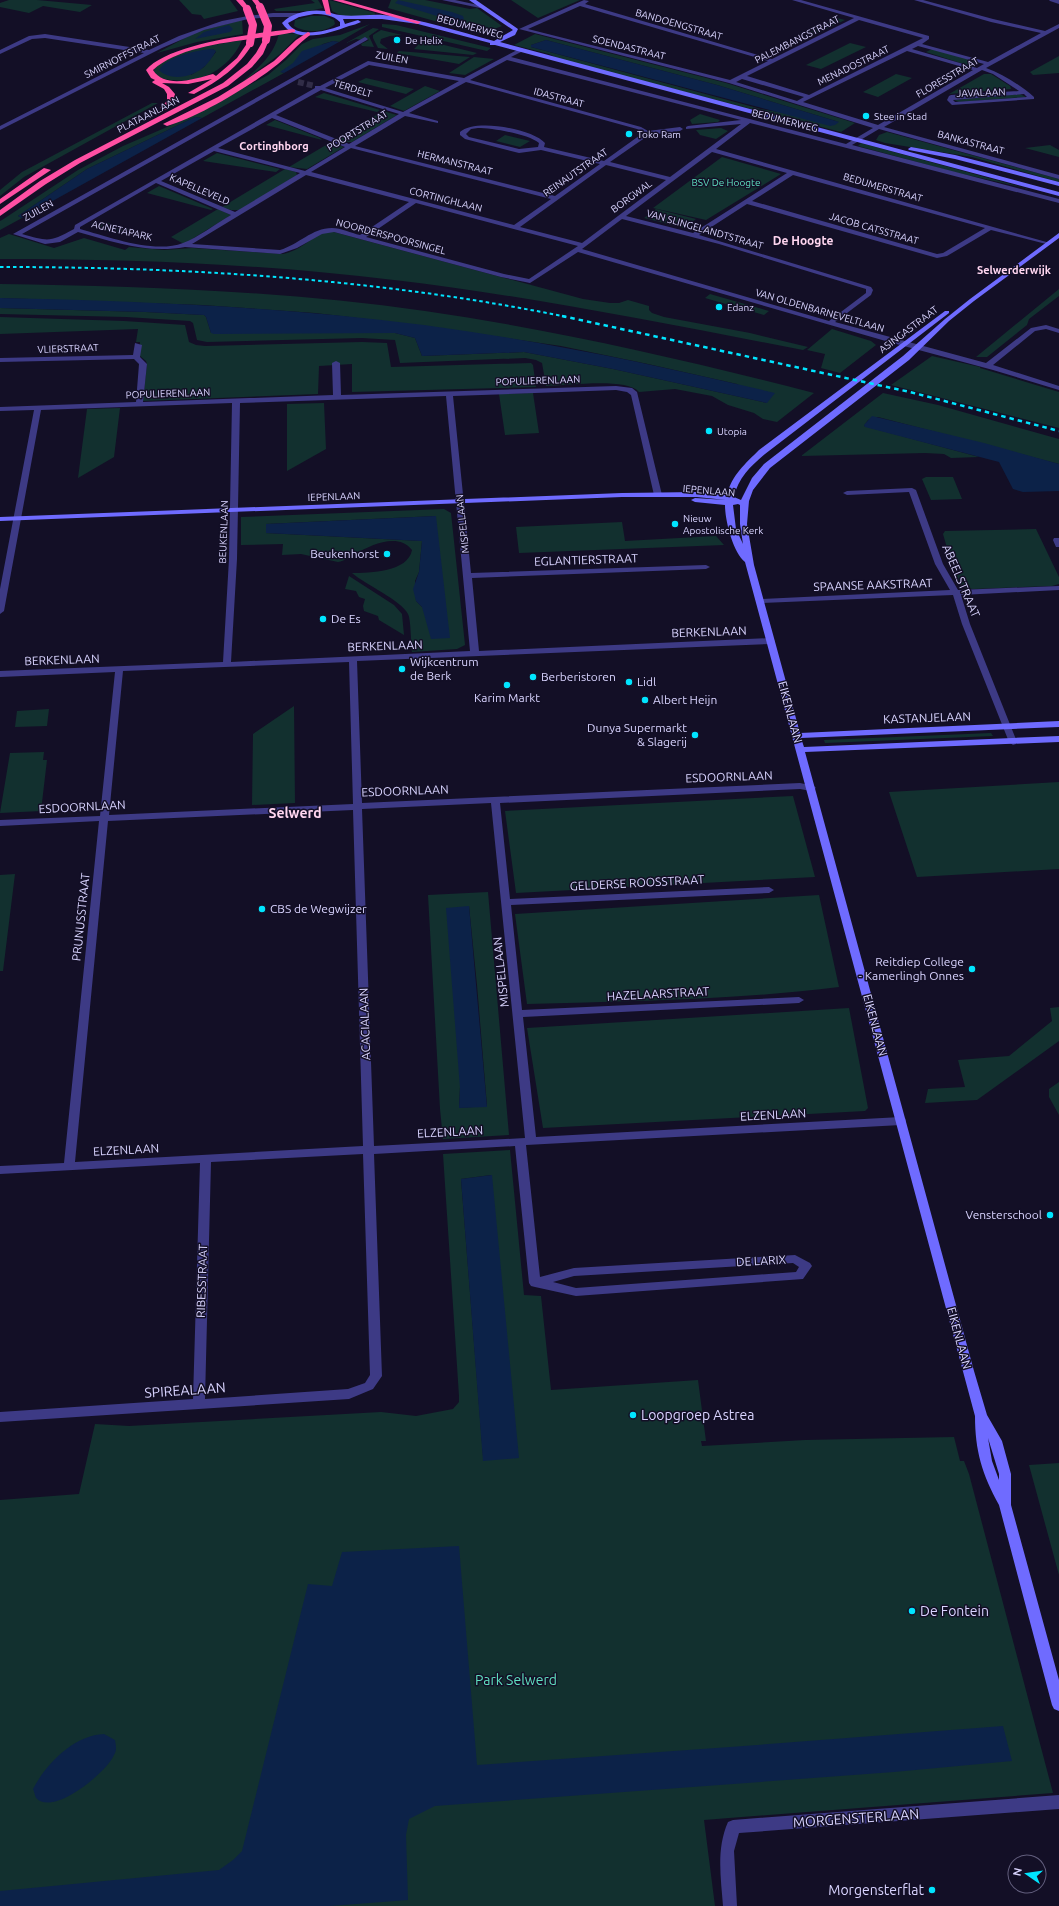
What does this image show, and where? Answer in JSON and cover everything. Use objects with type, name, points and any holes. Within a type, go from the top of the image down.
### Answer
[{"type":"highway","name":"PLATAANLAAN","points":[[0,202],[62,161],[180,100],[210,83],[232,67],[243,56],[250,43],[253,25],[247,9],[239,0]]},
{"type":"highway","name":"PLATAANLAAN","points":[[0,214],[46,180],[117,141],[202,98],[234,79],[253,62],[260,53],[266,40],[268,26],[260,6],[255,0]]},
{"type":"highway","points":[[325,0],[329,14]]},
{"type":"highway","points":[[336,0],[418,22]]},
{"type":"highway","points":[[164,108],[170,101],[171,94],[168,88],[142,74],[143,67],[148,62],[179,49],[287,23]]},
{"type":"highway","points":[[232,67],[208,77],[184,82],[158,79],[151,75],[149,70],[153,65],[161,60],[190,49],[293,31]]},
{"type":"highway","points":[[117,141],[152,130],[224,97],[273,65],[308,34]]},
{"type":"main road","points":[[472,0],[516,30],[513,34],[492,45]]},
{"type":"main road","points":[[293,31],[287,23],[300,15],[314,13],[329,14],[339,18],[343,22],[342,26]]},
{"type":"main road","name":"BEDUMERWEG","points":[[339,18],[382,18],[418,22],[518,52],[594,70],[857,139],[1059,194]]},
{"type":"main road","name":"BEDUMERWEG","points":[[293,31],[308,34],[329,32],[342,26],[361,21],[391,22],[492,45]]},
{"type":"main road","name":"BEDUMERWEG","points":[[857,139],[955,157],[1059,184]]},
{"type":"main road","name":"ASINGASTRAAT","points":[[874,382],[917,348],[972,300],[1058,238]]},
{"type":"main road","name":"ASINGASTRAAT","points":[[859,379],[904,344],[956,307],[972,300]]},
{"type":"main road","name":"EIKENLAAN","points":[[750,565],[732,533],[730,500],[737,479],[743,469],[752,460],[859,379]]},
{"type":"main road","name":"EIKENLAAN","points":[[874,382],[768,466],[754,482],[743,503],[743,522],[750,565],[800,750],[812,788],[981,1416],[980,1444],[989,1475],[1005,1505],[1059,1705]]},
{"type":"main road","name":"IEPENLAAN","points":[[0,519],[459,501],[658,495],[669,495],[682,498],[730,500],[743,503]]},
{"type":"main road","name":"KASTANJELAAN","points":[[797,736],[1059,724]]},
{"type":"main road","points":[[800,750],[1059,740]]},
{"type":"street","points":[[445,0],[480,6]]},
{"type":"street","points":[[516,30],[523,29],[589,0]]},
{"type":"street","points":[[795,0],[927,37],[917,44]]},
{"type":"street","points":[[917,0],[986,20],[1046,33]]},
{"type":"street","points":[[1052,0],[1059,2]]},
{"type":"street","name":"BANDOENGSTRAAT","points":[[580,4],[773,61]]},
{"type":"street","name":"SMIRNOFFSTRAAT","points":[[0,128],[193,31],[209,25],[258,15],[277,13],[300,15]]},
{"type":"street","name":"SMIRNOFFSTRAAT","points":[[258,15],[287,23]]},
{"type":"street","name":"PALEMBANGSTRAAT","points":[[743,76],[858,18]]},
{"type":"street","name":"FLORESSTRAAT","points":[[846,146],[877,127],[1059,26]]},
{"type":"street","name":"SOENDASTRAAT","points":[[523,29],[731,82],[877,127]]},
{"type":"street","points":[[0,52],[31,37],[45,36],[150,52]]},
{"type":"street","name":"ZUILEN","points":[[365,39],[295,81],[16,234],[45,242],[58,241],[77,230],[77,226],[272,116],[318,87],[365,64],[371,63],[466,80]]},
{"type":"street","points":[[917,44],[989,64]]},
{"type":"street","name":"MENADOSTRAAT","points":[[797,103],[917,44]]},
{"type":"street","name":"JAVALAAN","points":[[907,49],[995,73],[1025,92],[1032,98],[954,104],[950,100],[951,97],[1025,92]]},
{"type":"street","name":"POORTSTRAAT","points":[[185,245],[404,114],[518,52]]},
{"type":"street","name":"BEDUMERWEG","points":[[507,58],[748,122],[1059,201]]},
{"type":"street","points":[[731,82],[743,76],[810,97]]},
{"type":"street","name":"IDASTRAAT","points":[[466,80],[639,128],[647,133]]},
{"type":"street","name":"TERDELT","points":[[318,87],[404,114]]},
{"type":"street","points":[[404,114],[436,122]]},
{"type":"street","name":"HERMANSTRAAT","points":[[272,116],[349,146],[556,198]]},
{"type":"street","points":[[688,128],[748,122]]},
{"type":"street","name":"BORGWAL","points":[[523,281],[530,281],[583,245],[748,122]]},
{"type":"street","points":[[541,148],[542,143],[538,139],[488,126],[470,127],[463,132],[463,136],[467,138],[519,151],[541,148],[671,179]]},
{"type":"street","name":"BANKASTRAAT","points":[[877,127],[1059,177]]},
{"type":"street","points":[[647,133],[680,129]]},
{"type":"street","name":"REINAUTSTRAAT","points":[[514,227],[647,133]]},
{"type":"street","name":"CORTINGHLAAN","points":[[214,149],[583,245]]},
{"type":"street","name":"BEDUMERSTRAAT","points":[[712,150],[1048,244]]},
{"type":"street","points":[[695,235],[793,172]]},
{"type":"street","name":"KAPELLEVELD","points":[[156,181],[236,214]]},
{"type":"street","points":[[361,237],[414,201]]},
{"type":"street","name":"JACOB CATSSTRAAT","points":[[747,202],[937,256],[945,255],[990,228]]},
{"type":"street","name":"VAN SLINGELANDTSTRAAT","points":[[620,216],[695,235],[869,288],[869,294],[830,323]]},
{"type":"street","name":"AGNETAPARK","points":[[77,230],[145,247],[172,249],[185,245]]},
{"type":"street","name":"NOORDERSPOORSINGEL","points":[[185,245],[280,252],[289,250],[320,230],[334,230],[523,281]]},
{"type":"street","name":"VAN OLDENBARNEVELTLAAN","points":[[576,249],[917,348],[988,366],[1059,388]]},
{"type":"street","points":[[988,366],[1033,329],[1046,327],[1059,331]]},
{"type":"street","points":[[138,344],[136,356],[143,364],[139,404]]},
{"type":"street","name":"VLIERSTRAAT","points":[[0,360],[136,356]]},
{"type":"street","points":[[336,363],[337,397]]},
{"type":"street","name":"POPULIERENLAAN","points":[[0,409],[616,388],[629,390],[634,394],[658,495]]},
{"type":"street","name":"MISPELLAAN","points":[[448,393],[475,654]]},
{"type":"street","name":"BEUKENLAAN","points":[[227,664],[234,511],[236,401]]},
{"type":"street","points":[[0,611],[38,407]]},
{"type":"street","name":"ABEELSTRAAT","points":[[847,493],[912,490],[939,564],[956,593],[966,624],[1013,742]]},
{"type":"street","points":[[1059,540],[1057,540],[1059,545]]},
{"type":"street","name":"EGLANTIERSTRAAT","points":[[467,576],[706,567]]},
{"type":"street","name":"SPAANSE AAKSTRAAT","points":[[760,601],[1059,588]]},
{"type":"street","name":"BERKENLAAN","points":[[0,674],[771,641]]},
{"type":"street","name":"ACACIALAAN","points":[[353,660],[356,805],[376,1376],[370,1386]]},
{"type":"street","name":"PRUNUSSTRAAT","points":[[69,1166],[119,670]]},
{"type":"street","name":"ESDOORNLAAN","points":[[0,823],[356,805],[800,786],[812,788]]},
{"type":"street","name":"MISPELLAAN","points":[[495,800],[519,1014],[526,1141]]},
{"type":"street","name":"GELDERSE ROOSSTRAAT","points":[[506,902],[769,890]]},
{"type":"street","name":"HAZELAARSTRAAT","points":[[519,1014],[799,1000]]},
{"type":"street","name":"ELZENLAAN","points":[[0,1170],[901,1121]]},
{"type":"street","points":[[526,1141],[535,1283]]},
{"type":"street","name":"RIBESSTRAAT","points":[[199,1404],[206,1159]]},
{"type":"street","name":"DE LARIX","points":[[795,1260],[806,1266],[799,1276],[576,1292],[535,1283],[574,1272],[795,1260]]},
{"type":"street","name":"SPIREALAAN","points":[[0,1417],[349,1394],[370,1386]]},
{"type":"street","name":"MORGENSTERLAAN","points":[[730,1906],[727,1851],[733,1827],[1059,1802]]},
{"type":"green space","points":[[9,0],[37,0],[92,5],[80,12],[43,6],[29,13],[0,7],[0,3]]},
{"type":"green space","points":[[179,0],[230,0],[238,11],[204,19],[201,15],[192,14]]},
{"type":"green space","points":[[311,0],[318,0],[323,8],[309,11],[276,11],[274,9],[315,3]]},
{"type":"green space","points":[[329,0],[375,13],[374,17],[342,16],[332,11]]},
{"type":"green space","points":[[391,0],[425,0],[470,9],[477,8],[502,26],[481,34],[388,8]]},
{"type":"green space","points":[[511,0],[580,0],[538,18]]},
{"type":"green space","points":[[311,16],[325,16],[334,20],[335,24],[326,29],[315,31],[304,30],[294,26],[295,20]]},
{"type":"green space","points":[[837,18],[845,20],[814,35],[806,33]]},
{"type":"green space","points":[[242,20],[243,34],[197,42],[157,53],[196,32]]},
{"type":"green space","points":[[370,24],[339,42],[333,41],[323,44],[281,72],[284,73],[202,118],[195,117],[87,169],[18,216],[22,218],[0,230],[0,221],[78,170],[123,146],[167,127],[220,101],[268,75],[302,44],[313,39],[340,35]]},
{"type":"green space","points":[[382,24],[396,25],[491,48],[487,51],[382,27]]},
{"type":"green space","points":[[373,28],[379,29],[369,36],[374,47],[362,46],[361,44],[369,40],[365,38],[362,40],[356,39],[346,43]]},
{"type":"green space","points":[[381,30],[402,35],[390,36],[381,39],[380,43],[388,49],[378,48],[373,35]]},
{"type":"green space","points":[[279,33],[300,34],[280,54],[240,84],[269,56],[277,41]]},
{"type":"green space","points":[[535,34],[726,83],[855,123],[841,132],[561,60],[549,54],[514,45]],"holes":[[[546,40],[717,85],[839,122],[761,109],[531,47],[531,45]]]},
{"type":"green space","points":[[801,36],[808,38],[776,54],[770,52]]},
{"type":"green space","points":[[242,40],[237,50],[223,66],[205,76],[185,81],[163,78],[154,73],[154,68],[173,56],[207,46]],"holes":[[[213,49],[216,52],[204,67],[191,75],[183,55]]]},
{"type":"green space","points":[[423,40],[434,43],[433,44],[440,44],[477,53],[473,55],[414,49]]},
{"type":"green space","points":[[850,43],[866,47],[821,69],[806,65]]},
{"type":"green space","points":[[932,49],[980,62],[973,67],[926,52]]},
{"type":"green space","points":[[399,51],[470,57],[459,64],[397,53]]},
{"type":"green space","points":[[1059,56],[1059,73],[1033,75],[1030,72]]},
{"type":"green space","points":[[474,57],[494,59],[465,75],[449,73]]},
{"type":"green space","points":[[896,74],[912,78],[878,97],[863,92]]},
{"type":"green space","points":[[984,74],[991,74],[1010,86],[1011,89],[949,94]]},
{"type":"green space","points":[[366,78],[414,89],[406,94],[358,82]]},
{"type":"green space","points":[[425,86],[440,91],[404,111],[390,106]]},
{"type":"green space","points":[[324,93],[380,110],[377,112],[315,97]]},
{"type":"green space","points":[[1020,94],[1026,97],[959,102],[954,100]]},
{"type":"green space","points":[[152,103],[158,103],[24,177],[0,196],[0,190],[22,172]]},
{"type":"green space","points":[[383,111],[397,115],[352,142],[343,142],[336,139]]},
{"type":"green space","points":[[700,114],[720,120],[718,122],[692,124],[690,120]]},
{"type":"green space","points":[[275,120],[320,138],[322,140],[266,125]]},
{"type":"green space","points":[[721,128],[728,131],[716,139],[700,135],[696,130]]},
{"type":"green space","points":[[887,132],[1059,179],[1059,182],[972,157],[885,143],[876,140],[879,135]]},
{"type":"green space","points":[[505,135],[530,141],[520,147],[496,141]]},
{"type":"green space","points":[[331,142],[344,147],[307,169],[289,167]]},
{"type":"green space","points":[[861,143],[1029,189],[954,172],[858,146]]},
{"type":"green space","points":[[1050,145],[1059,150],[1059,157],[1025,148]]},
{"type":"green space","points":[[217,153],[280,169],[276,172],[203,161]]},
{"type":"green space","name":"BSV De Hoogte","points":[[722,157],[781,174],[706,220],[653,208]]},
{"type":"green space","points":[[285,169],[296,172],[297,175],[240,210],[231,210],[222,207]]},
{"type":"green space","points":[[159,186],[213,209],[211,210],[147,193]]},
{"type":"green space","points":[[218,209],[231,215],[184,244],[171,237]]},
{"type":"green space","points":[[656,209],[696,219],[684,228],[644,218]]},
{"type":"green space","points":[[106,222],[132,230],[122,235],[96,228]]},
{"type":"green space","points":[[330,231],[583,299],[610,303],[619,303],[628,300],[649,306],[649,310],[652,313],[664,317],[750,333],[808,347],[803,350],[548,302],[394,280],[247,266],[148,261],[0,259],[0,238],[9,234],[54,248],[84,238],[125,250],[129,247],[164,250],[192,248],[283,254],[295,250],[318,236]]},
{"type":"green space","points":[[0,284],[160,288],[266,294],[372,304],[425,311],[523,327],[621,347],[814,393],[777,422],[763,419],[754,413],[728,405],[712,396],[675,389],[639,392],[632,387],[595,383],[546,386],[542,363],[525,358],[400,363],[395,340],[362,338],[207,342],[197,340],[193,323],[190,321],[126,317],[0,314],[0,308],[204,315],[211,333],[395,333],[415,338],[422,356],[524,352],[613,369],[767,403],[737,384],[561,346],[426,326],[315,313],[202,305],[0,298]]},
{"type":"green space","points":[[1059,289],[1059,296],[1029,319],[1027,325],[987,357],[976,357]]},
{"type":"green space","name":"Edanz","points":[[710,294],[769,311],[764,315],[705,298]]},
{"type":"green space","points":[[0,317],[124,321],[185,325],[189,342],[196,345],[205,346],[362,342],[387,343],[391,367],[531,363],[533,365],[536,387],[352,392],[352,364],[319,366],[318,394],[143,401],[147,364],[146,361],[140,356],[140,342],[136,342],[138,329],[0,334]]},
{"type":"green space","points":[[832,329],[871,341],[876,345],[840,373],[821,368],[825,354],[807,350]]},
{"type":"green space","points":[[932,356],[980,367],[1059,392],[1059,428],[891,385]]},
{"type":"green space","points":[[533,393],[539,433],[505,435],[499,394]]},
{"type":"green space","points":[[883,393],[938,405],[1059,439],[1059,464],[878,417],[868,420],[864,426],[979,457],[951,458],[944,454],[925,453],[801,456]]},
{"type":"green space","points":[[324,403],[326,449],[287,471],[287,404]]},
{"type":"green space","points":[[120,408],[114,457],[78,478],[87,409]]},
{"type":"green space","points":[[926,477],[953,477],[962,499],[931,500],[922,479]]},
{"type":"green space","points":[[444,509],[451,513],[465,645],[457,649],[412,652],[410,621],[408,614],[398,603],[352,573],[378,572],[396,567],[409,557],[412,550],[406,545],[392,541],[376,544],[338,562],[301,554],[282,555],[283,544],[241,545],[241,517]],"holes":[[[436,516],[422,607],[416,601],[415,581],[419,572],[422,541],[266,533],[266,524]]]},
{"type":"green space","points":[[622,522],[625,541],[716,536],[724,545],[519,553],[516,527]]},
{"type":"green space","points":[[1036,529],[1059,577],[1059,584],[1052,586],[973,589],[964,588],[957,583],[943,534],[945,531]]},
{"type":"green space","points":[[349,576],[394,605],[402,614],[404,635],[379,620],[378,616],[364,611],[363,606],[365,599],[359,597],[356,591],[345,589]]},
{"type":"green space","points":[[294,706],[295,803],[252,805],[253,734]]},
{"type":"green space","points":[[49,709],[47,726],[15,727],[17,711]]},
{"type":"green space","points":[[991,733],[993,736],[825,743],[824,740]]},
{"type":"green space","points":[[44,752],[43,760],[47,760],[41,811],[0,813],[10,753]]},
{"type":"green space","points":[[1059,782],[1059,869],[917,877],[889,792]]},
{"type":"green space","points":[[793,796],[815,877],[516,893],[505,811]]},
{"type":"green space","points":[[15,874],[3,971],[0,971],[0,875]]},
{"type":"green space","points":[[488,892],[509,1135],[443,1139],[428,895]],"holes":[[[469,906],[487,1106],[459,1108]]]},
{"type":"green space","points":[[819,895],[839,987],[761,995],[644,1001],[527,1004],[515,914]]},
{"type":"green space","points":[[1059,1007],[1059,1041],[977,1100],[925,1103],[928,1089],[965,1087],[958,1060],[1009,1056],[1052,1021],[1050,1008]]},
{"type":"green space","points":[[849,1008],[868,1108],[865,1111],[543,1128],[527,1028]]},
{"type":"green space","points":[[1059,1082],[1059,1115],[1049,1097],[1049,1089]]},
{"type":"green space","name":"Park Selwerd","points":[[510,1150],[524,1295],[541,1296],[551,1390],[698,1380],[706,1441],[701,1441],[702,1446],[805,1440],[954,1437],[960,1461],[964,1461],[969,1474],[1053,1793],[704,1820],[715,1906],[0,1906],[0,1500],[79,1494],[95,1424],[129,1426],[381,1412],[416,1416],[453,1409],[459,1402],[459,1396],[443,1154]],"holes":[[[491,1175],[492,1188],[483,1456],[461,1179]]]},
{"type":"green space","points":[[1059,1463],[1059,1575],[1029,1465]]},
{"type":"water","points":[[398,0],[452,12],[463,16],[464,19],[461,21],[453,21],[395,3]]},
{"type":"water","points":[[229,25],[233,29],[230,32],[195,39],[204,32]]},
{"type":"water","points":[[546,40],[717,85],[839,122],[830,126],[531,47],[531,45]]},
{"type":"water","points":[[333,41],[339,42],[284,73],[280,72],[293,63],[302,51]]},
{"type":"water","points":[[213,49],[216,51],[209,61],[195,73],[182,77],[175,77],[164,74],[159,70],[163,65],[175,57],[191,52]]},
{"type":"water","points":[[195,117],[202,118],[22,218],[18,216],[87,169]]},
{"type":"water","points":[[0,298],[106,301],[265,309],[424,325],[513,338],[601,354],[775,393],[767,403],[613,369],[524,352],[422,356],[415,338],[395,333],[214,334],[211,333],[204,315],[0,308]]},
{"type":"water","points":[[872,416],[984,443],[1059,464],[1059,491],[1023,492],[1013,489],[999,462],[865,427],[864,425]]},
{"type":"water","points":[[436,516],[450,638],[431,639],[422,607],[416,601],[413,589],[419,572],[422,541],[266,533],[266,524]]},
{"type":"water","points":[[469,906],[487,1107],[459,1108],[460,1088],[446,908]]},
{"type":"water","points":[[492,1175],[519,1458],[483,1461],[461,1179]]},
{"type":"water","points":[[459,1546],[477,1765],[1003,1726],[1012,1761],[894,1772],[435,1806],[409,1819],[406,1835],[408,1900],[330,1906],[0,1906],[0,1891],[219,1870],[233,1860],[242,1851],[308,1584],[332,1586],[342,1552]]},
{"type":"water","points":[[104,1734],[115,1740],[116,1750],[109,1763],[101,1772],[79,1790],[54,1802],[44,1802],[36,1798],[33,1789],[45,1770],[62,1752],[82,1740]]},
{"type":"tunnel","points":[[298,82],[315,86]]},
{"type":"railway","points":[[0,267],[143,269],[356,284],[497,304],[564,316]]},
{"type":"railway","points":[[564,316],[910,392],[1059,431]]},
{"type":"place","name":"De Helix","points":[[397,40]]},
{"type":"place","name":"Stee in Stad","points":[[866,116]]},
{"type":"place","name":"Toko Ram","points":[[629,134]]},
{"type":"place","name":"Edanz","points":[[719,307]]},
{"type":"place","name":"Utopia","points":[[709,431]]},
{"type":"place","name":"Nieuw Apostolische Kerk","points":[[675,524]]},
{"type":"place","name":"Beukenhorst","points":[[387,554]]},
{"type":"place","name":"De Es","points":[[323,619]]},
{"type":"place","name":"Wijkcentrum de Berk","points":[[402,669]]},
{"type":"place","name":"Berberistoren","points":[[533,677]]},
{"type":"place","name":"Lidl","points":[[629,682]]},
{"type":"place","name":"Karim Markt","points":[[507,685]]},
{"type":"place","name":"Albert Heijn","points":[[645,700]]},
{"type":"place","name":"Dunya Supermarkt & Slagerij","points":[[695,735]]},
{"type":"place","name":"CBS de Wegwijzer","points":[[262,909]]},
{"type":"place","name":"Reitdiep College - Kamerlingh Onnes","points":[[972,969]]},
{"type":"place","name":"Vensterschool","points":[[1050,1215]]},
{"type":"place","name":"Loopgroep Astrea","points":[[633,1415]]},
{"type":"place","name":"De Fontein","points":[[912,1611]]},
{"type":"place","name":"Morgensterflat","points":[[932,1890]]},
{"type":"district","name":"Cortinghborg","points":[[274,146]]},
{"type":"district","name":"De Hoogte","points":[[803,241]]},
{"type":"district","name":"Selwerderwijk","points":[[1014,270]]},
{"type":"district","name":"Selwerd","points":[[295,813]]}]
